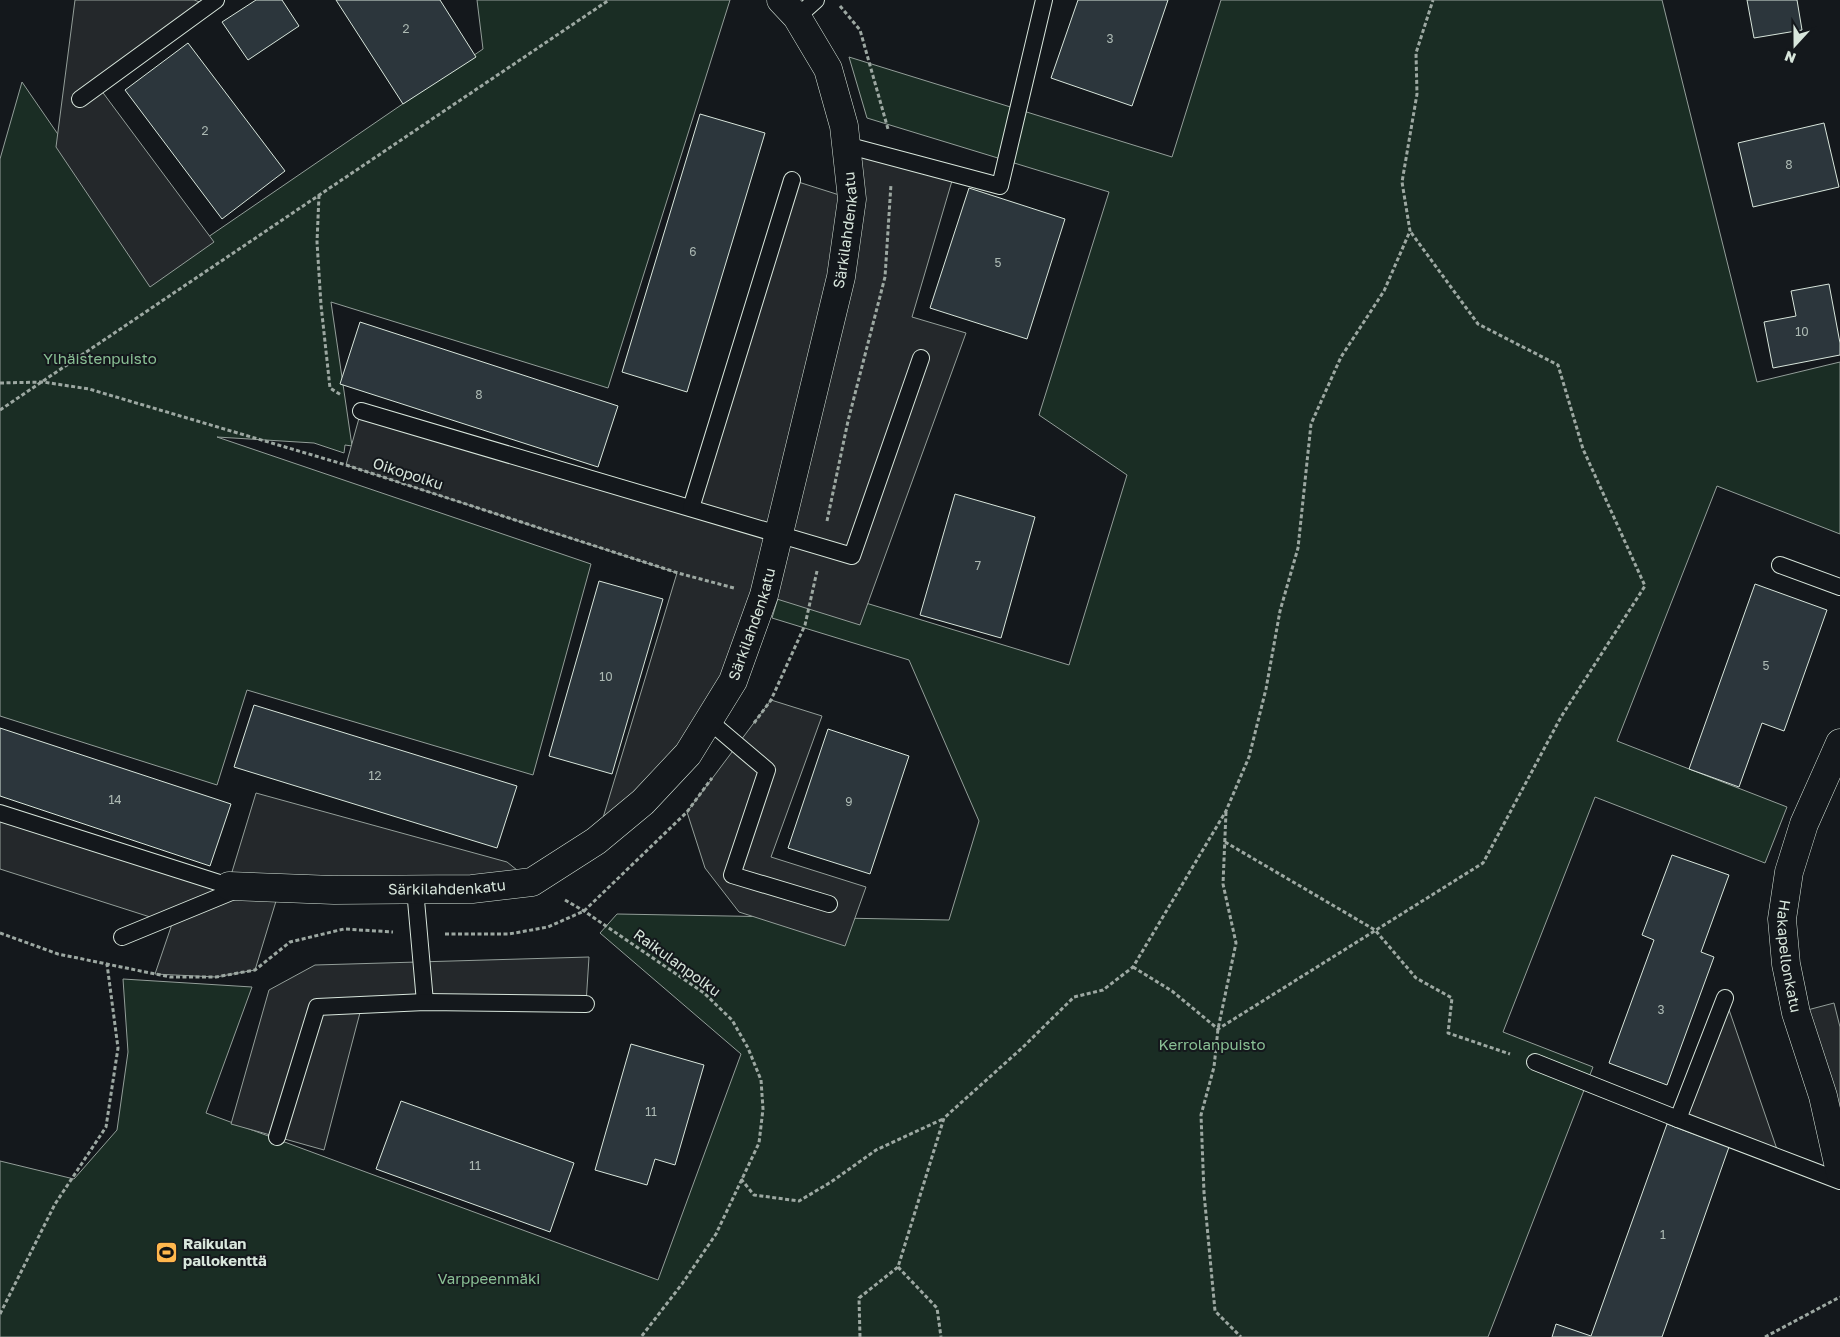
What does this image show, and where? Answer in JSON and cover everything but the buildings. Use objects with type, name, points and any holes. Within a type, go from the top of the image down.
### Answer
[{"type":"street","name":"Särkilahdenkatu","points":[[237,886],[334,890],[472,889],[532,882],[596,841],[643,802],[688,754],[733,680],[764,595],[841,277],[852,199],[844,126],[828,68],[798,6]]},
{"type":"street","name":"Hakapellonkatu","points":[[1840,743],[1804,824],[1789,872],[1782,919],[1786,964],[1796,1013],[1823,1096],[1840,1172]]},
{"type":"lane","points":[[80,99],[216,0]]},
{"type":"lane","points":[[846,145],[1000,186],[1044,0]]},
{"type":"lane","points":[[691,508],[792,180]]},
{"type":"lane","points":[[361,411],[852,556],[921,358]]},
{"type":"lane","points":[[1780,565],[1840,587]]},
{"type":"lane","points":[[708,720],[767,770],[732,875],[829,904]]},
{"type":"lane","points":[[0,813],[237,886]]},
{"type":"lane","points":[[122,937],[237,886]]},
{"type":"lane","points":[[416,889],[425,1002]]},
{"type":"lane","points":[[1678,1119],[1725,998]]},
{"type":"lane","points":[[276,1137],[317,1007],[425,1002],[586,1004]]},
{"type":"lane","points":[[1535,1062],[1840,1181]]},
{"type":"path","points":[[0,410],[609,0]]},
{"type":"path","points":[[1218,1029],[1483,863],[1561,717],[1644,586],[1583,449],[1558,365],[1478,324],[1410,231],[1402,182],[1417,94],[1416,53],[1433,0]]},
{"type":"path","points":[[319,195],[317,242],[321,305],[330,388],[361,411]]},
{"type":"path","points":[[741,1180],[754,1195],[799,1201],[831,1182],[876,1150],[944,1118],[1022,1048],[1074,997],[1103,990],[1132,967],[1226,811],[1249,757],[1266,689],[1280,611],[1298,548],[1311,424],[1341,357],[1384,291],[1410,231]]},
{"type":"path","name":"Oikopolku","points":[[0,383],[43,382],[98,392],[346,465],[678,573],[764,595]]},
{"type":"path","points":[[1226,811],[1223,884],[1236,943],[1218,1029],[1214,1068],[1201,1116],[1204,1193],[1215,1311],[1241,1337]]},
{"type":"path","points":[[1225,842],[1375,930],[1416,978],[1452,998],[1448,1034],[1535,1062]]},
{"type":"path","name":"Raikulanpolku","points":[[532,882],[584,911],[704,994],[732,1020],[748,1048],[761,1080],[763,1109],[759,1143],[716,1234],[682,1284],[641,1337]]},
{"type":"path","points":[[0,933],[58,954],[170,977],[216,977],[255,970],[290,942],[344,929],[419,934],[509,934],[548,927],[584,911]]},
{"type":"path","points":[[0,1314],[55,1204],[106,1127],[118,1048],[107,964]]},
{"type":"path","points":[[1132,967],[1172,991],[1218,1029]]},
{"type":"path","points":[[860,1337],[859,1298],[898,1267],[944,1118]]},
{"type":"path","points":[[898,1267],[936,1308],[941,1337]]},
{"type":"path","points":[[1765,1337],[1840,1297]]},
{"type":"green space","name":"Ylhäistenpuisto","points":[[477,0],[730,0],[608,388],[331,302],[352,446],[345,445],[344,453],[314,443],[217,437],[591,564],[533,775],[247,690],[217,785],[0,716],[0,159],[22,82],[154,274],[483,49]]},
{"type":"green space","name":"Kerrolanpuisto","points":[[1221,0],[1662,0],[1757,382],[1840,362],[1840,534],[1717,486],[1617,741],[1787,807],[1765,863],[1595,797],[1503,1032],[1593,1067],[1488,1337],[0,1337],[0,1161],[74,1179],[117,1130],[128,1052],[123,979],[252,987],[206,1113],[658,1280],[741,1054],[600,933],[617,914],[949,920],[979,821],[909,660],[772,618],[784,578],[1069,665],[1127,475],[1039,415],[1109,192],[867,118],[849,57],[1172,157]]},
{"type":"shaded area","points":[[75,0],[194,0],[209,5],[98,86],[214,242],[150,287],[56,147]]},
{"type":"shaded area","points":[[846,145],[954,174],[912,317],[966,333],[860,625],[764,595],[733,681],[596,841],[677,573],[346,465],[361,411],[691,508],[792,180],[852,199]]},
{"type":"shaded area","points":[[771,700],[822,716],[771,857],[866,887],[845,946],[739,912],[705,868],[687,812]]},
{"type":"shaded area","points":[[256,793],[507,862],[532,882],[280,888],[255,970],[216,977],[155,974],[172,924],[0,869],[0,813],[228,885]]},
{"type":"shaded area","points":[[589,957],[586,1004],[362,1005],[324,1150],[231,1124],[269,990],[315,965]]},
{"type":"shaded area","points":[[1725,998],[1780,1158],[1678,1119]]},
{"type":"shaded area","points":[[1834,1003],[1840,1027],[1840,1172],[1796,1013]]},
{"type":"place","name":"Raikulan pallokenttä","points":[[167,1253]]},
{"type":"park label","name":"Varppeenmäki","points":[[489,1279]]}]
